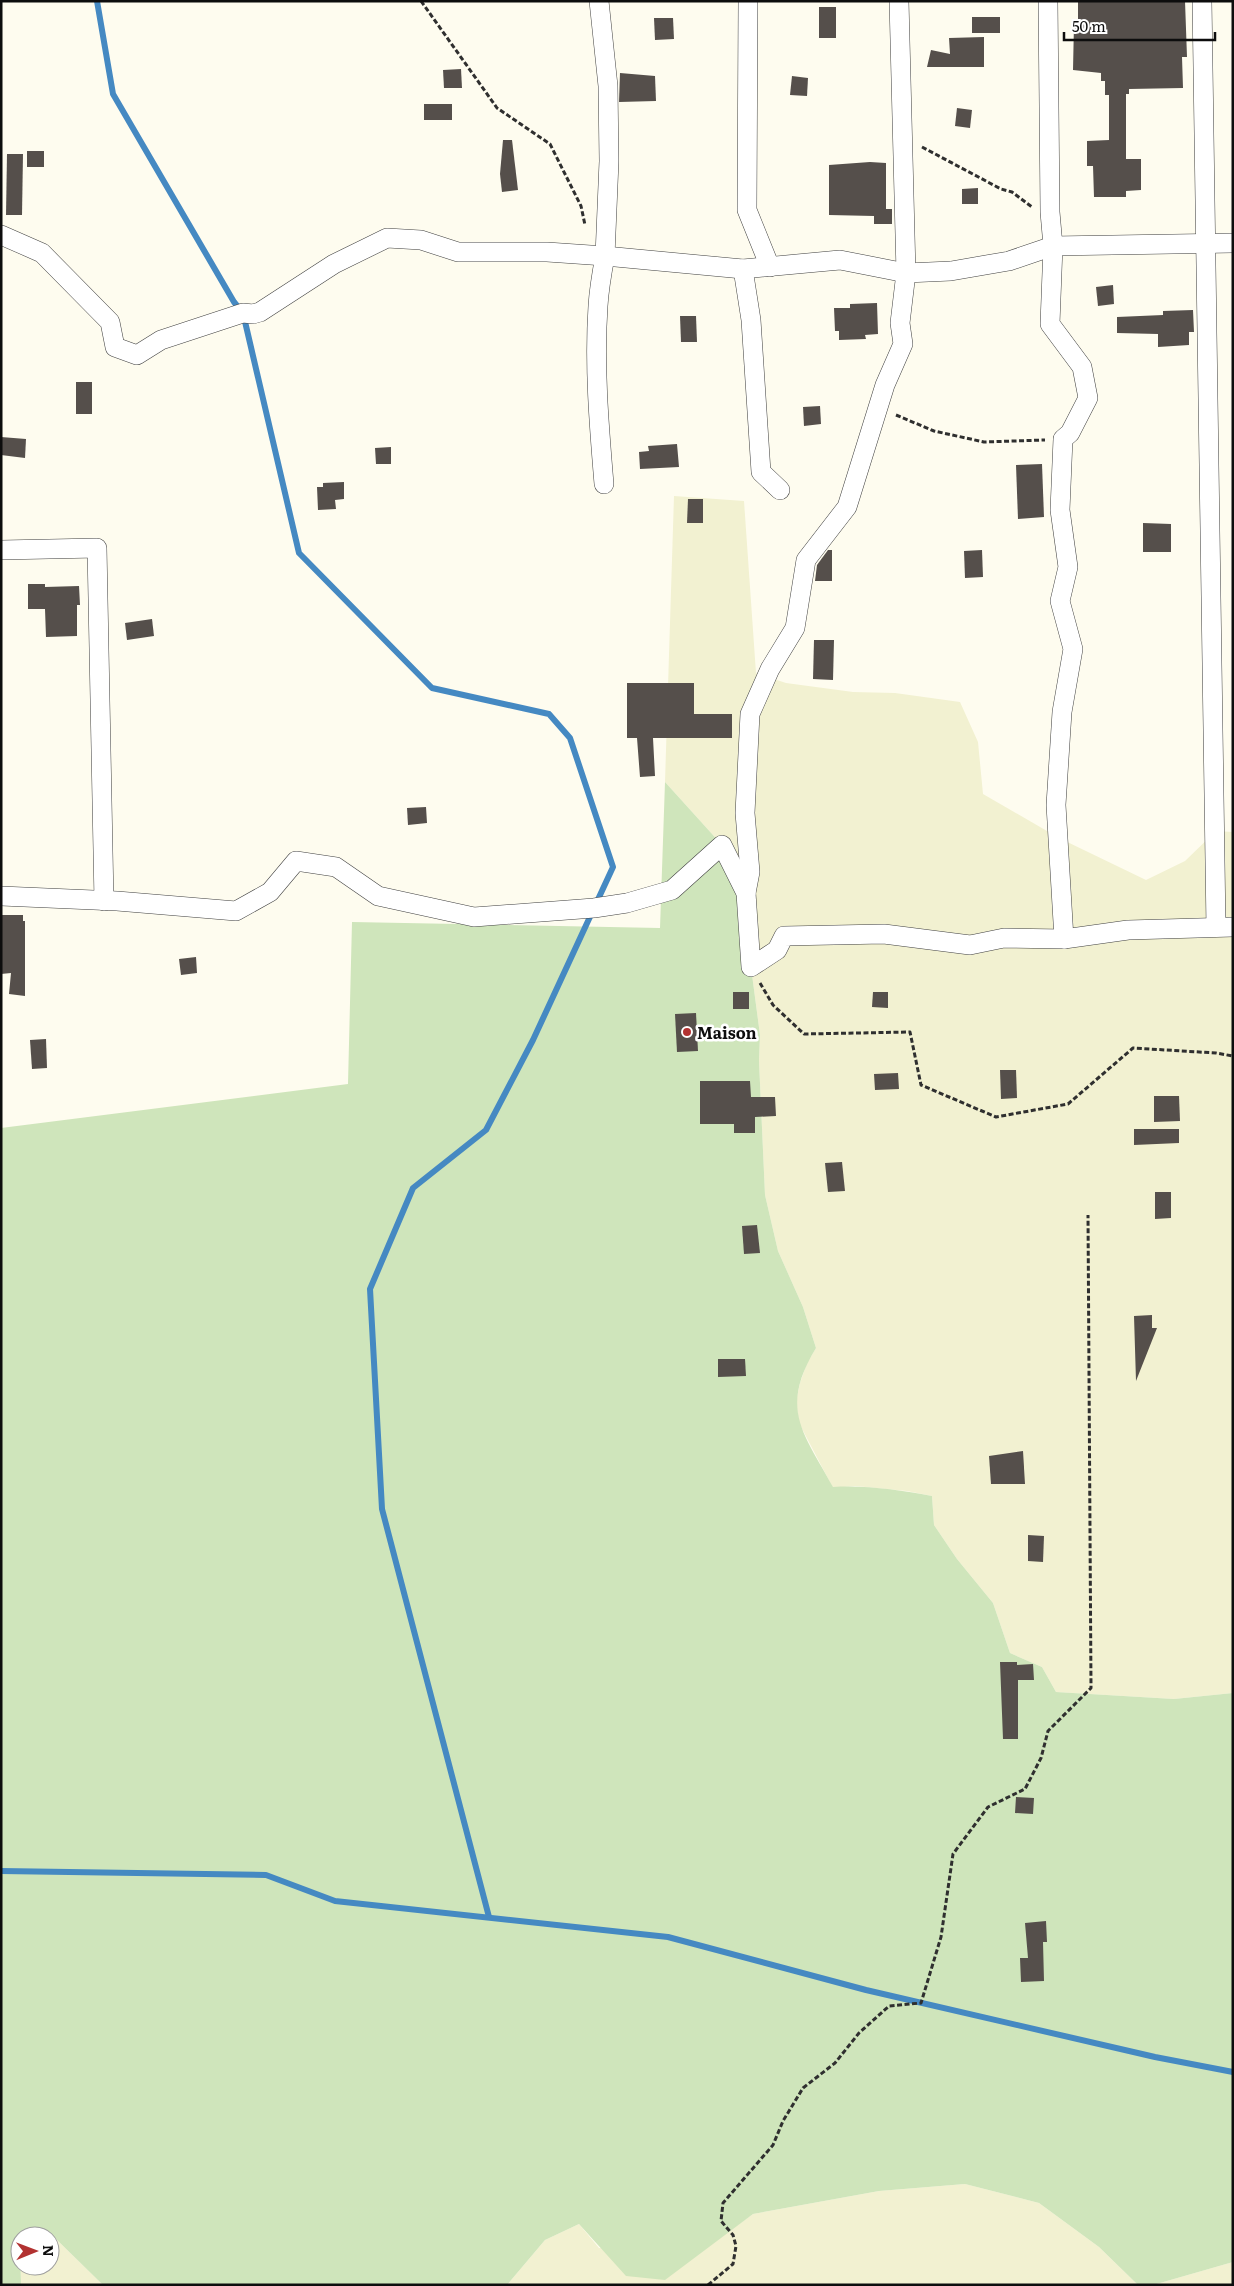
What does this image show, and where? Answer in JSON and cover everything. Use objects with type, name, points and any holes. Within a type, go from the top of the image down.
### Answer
[{"type":"street","points":[[599,1],[608,86],[609,161],[605,256],[598,305],[598,415],[604,484]]},
{"type":"street","points":[[748,1],[747,210],[770,267]]},
{"type":"street","points":[[899,1],[906,273],[900,323],[903,344],[885,385],[847,507],[806,560],[795,628],[770,669],[750,714],[745,813],[750,872],[746,893],[751,967],[777,950],[784,936],[884,934],[970,945],[1004,938],[1064,939],[1128,930],[1225,927],[1206,244],[1202,1]]},
{"type":"street","points":[[1048,1],[1050,212],[1053,246],[1050,324],[1082,368],[1088,398],[1070,433],[1063,439],[1060,510],[1068,567],[1060,601],[1073,649],[1062,712],[1056,805],[1064,939]]},
{"type":"street","points":[[1,235],[42,253],[110,322],[115,347],[137,355],[161,340],[243,313],[253,314],[260,312],[334,264],[387,238],[421,240],[458,252],[547,252],[743,269],[840,260],[906,273],[951,271],[1009,261],[1053,246],[1233,243]]},
{"type":"street","points":[[743,269],[751,320],[761,472],[780,490]]},
{"type":"street","points":[[1,550],[97,548],[104,900]]},
{"type":"street","points":[[1,896],[104,900],[236,911],[270,892],[296,861],[336,867],[378,896],[474,917],[555,912],[627,902],[672,890],[722,845],[746,893]]},
{"type":"path","points":[[421,1],[496,108],[550,144],[581,206],[587,232]]},
{"type":"path","points":[[902,135],[1001,189],[1012,192],[1029,205],[1050,212]]},
{"type":"path","points":[[879,408],[934,430],[984,442],[1063,439]]},
{"type":"path","points":[[751,967],[773,1005],[804,1034],[910,1032],[921,1085],[996,1117],[1068,1104],[1133,1048],[1216,1053],[1233,1056]]},
{"type":"path","points":[[708,2285],[733,2264],[736,2246],[733,2235],[721,2221],[723,2203],[773,2145],[783,2121],[803,2088],[835,2063],[859,2033],[889,2006],[921,2003],[941,1937],[953,1854],[988,1806],[1025,1789],[1042,1758],[1048,1730],[1091,1688],[1088,1215]]},
{"type":"green space","points":[[674,496],[744,501],[756,673],[786,683],[853,692],[895,693],[960,702],[978,742],[983,794],[1059,838],[1146,880],[1185,861],[1216,831],[1233,832],[1233,1693],[1174,1699],[1056,1692],[1042,1667],[1010,1653],[993,1603],[957,1559],[934,1525],[932,1496],[907,1491],[855,1486],[833,1488],[799,1423],[796,1401],[800,1383],[807,1363],[816,1348],[803,1307],[778,1251],[765,1195],[759,1061],[760,1035],[751,967],[722,845],[665,782]]},
{"type":"green space","points":[[665,782],[722,845],[746,893],[751,967],[760,1035],[759,1061],[765,1195],[778,1251],[803,1307],[816,1348],[805,1369],[799,1388],[797,1404],[799,1420],[812,1451],[833,1487],[882,1488],[932,1496],[934,1525],[957,1559],[993,1603],[1010,1653],[1042,1667],[1056,1692],[1174,1699],[1233,1693],[1233,2262],[1153,2285],[1138,2285],[1099,2247],[1039,2203],[965,2184],[879,2191],[753,2214],[665,2280],[626,2276],[579,2224],[545,2240],[507,2285],[103,2285],[60,2243],[60,2226],[10,2226],[10,2276],[21,2276],[21,2285],[1,2285],[1,1128],[348,1084],[352,922],[660,928]]},
{"type":"green space","points":[[965,2184],[1039,2203],[1099,2247],[1138,2285],[507,2285],[545,2240],[579,2224],[599,2248],[712,2243],[753,2214],[879,2191]]},
{"type":"green space","points":[[60,2243],[103,2285],[21,2285],[21,2276],[60,2276]]},
{"type":"green space","points":[[1233,2262],[1233,2285],[1153,2285]]},
{"type":"building","points":[[1078,1],[1185,1],[1187,57],[1182,57],[1183,88],[1129,89],[1129,94],[1126,94],[1126,159],[1141,159],[1141,190],[1126,191],[1126,197],[1094,197],[1093,166],[1087,166],[1087,141],[1109,140],[1109,95],[1105,95],[1105,81],[1101,81],[1101,73],[1073,70],[1074,23],[1078,23]]},
{"type":"building","points":[[819,7],[836,7],[836,38],[819,38]]},
{"type":"building","points":[[972,17],[1000,17],[1000,33],[972,33]]},
{"type":"building","points":[[654,18],[673,18],[674,39],[655,40]]},
{"type":"building","points":[[984,37],[984,67],[927,67],[931,50],[950,54],[949,38]]},
{"type":"building","points":[[461,69],[462,88],[444,88],[443,70]]},
{"type":"building","points":[[620,73],[655,76],[656,101],[619,102]]},
{"type":"building","points":[[792,76],[808,78],[807,96],[790,95]]},
{"type":"building","points":[[424,104],[452,104],[452,120],[424,120]]},
{"type":"building","points":[[957,108],[972,110],[970,128],[955,126]]},
{"type":"building","points":[[503,140],[512,140],[518,190],[502,192],[500,174]]},
{"type":"building","points":[[27,151],[44,151],[44,167],[27,167]]},
{"type":"building","points":[[7,154],[23,154],[22,215],[6,215]]},
{"type":"building","points":[[870,162],[886,163],[886,209],[892,209],[892,224],[874,224],[874,216],[829,215],[829,165]]},
{"type":"building","points":[[978,188],[978,204],[962,204],[962,189]]},
{"type":"building","points":[[1113,285],[1114,304],[1098,306],[1096,287]]},
{"type":"building","points":[[877,303],[878,334],[865,335],[866,339],[839,340],[839,331],[835,331],[834,308],[850,308],[850,304]]},
{"type":"building","points":[[1193,310],[1194,332],[1189,332],[1189,345],[1158,347],[1158,334],[1117,333],[1117,317],[1163,315],[1163,311]]},
{"type":"building","points":[[680,316],[696,316],[697,342],[681,342]]},
{"type":"building","points":[[76,382],[92,382],[92,414],[76,414]]},
{"type":"building","points":[[820,406],[821,424],[804,426],[803,407]]},
{"type":"building","points":[[1,437],[26,439],[25,458],[1,455]]},
{"type":"building","points":[[677,444],[679,467],[640,469],[639,452],[649,451],[648,446]]},
{"type":"building","points":[[391,447],[391,464],[376,464],[375,448]]},
{"type":"building","points":[[1042,464],[1044,517],[1018,519],[1016,465]]},
{"type":"building","points":[[344,482],[344,499],[335,500],[336,509],[318,510],[317,487],[323,487],[323,483]]},
{"type":"building","points":[[688,499],[703,499],[703,523],[687,523]]},
{"type":"building","points":[[1143,523],[1171,524],[1171,552],[1143,552]]},
{"type":"building","points":[[828,550],[832,550],[832,581],[815,581],[817,565]]},
{"type":"building","points":[[982,550],[983,577],[965,578],[964,551]]},
{"type":"building","points":[[28,584],[45,584],[45,587],[79,586],[80,605],[77,605],[77,636],[46,637],[45,609],[28,609]]},
{"type":"building","points":[[152,619],[154,636],[127,640],[125,623]]},
{"type":"building","points":[[814,640],[834,640],[833,680],[813,679]]},
{"type":"building","points":[[627,683],[694,683],[694,714],[732,714],[732,738],[653,738],[655,776],[640,777],[637,738],[627,738]]},
{"type":"building","points":[[426,807],[427,823],[408,825],[407,808]]},
{"type":"building","points":[[1,915],[23,915],[23,921],[25,921],[25,996],[9,994],[11,973],[1,974]]},
{"type":"building","points":[[196,957],[197,973],[181,975],[179,959]]},
{"type":"building","points":[[733,992],[749,992],[749,1009],[733,1009]]},
{"type":"building","points":[[873,992],[888,992],[888,1008],[872,1007]]},
{"type":"building","name":"Maison","points":[[696,1013],[698,1051],[677,1052],[675,1014]]},
{"type":"building","points":[[46,1039],[47,1068],[32,1069],[30,1040]]},
{"type":"building","points":[[1000,1070],[1016,1070],[1017,1098],[1001,1099]]},
{"type":"building","points":[[898,1073],[899,1089],[875,1090],[874,1074]]},
{"type":"building","points":[[700,1081],[750,1081],[751,1097],[775,1097],[776,1116],[755,1117],[755,1133],[734,1133],[734,1124],[700,1124]]},
{"type":"building","points":[[1154,1096],[1179,1096],[1180,1121],[1154,1122]]},
{"type":"building","points":[[1134,1129],[1179,1129],[1179,1143],[1134,1145]]},
{"type":"building","points":[[842,1162],[845,1191],[828,1192],[825,1163]]},
{"type":"building","points":[[1155,1192],[1171,1192],[1171,1218],[1155,1219]]},
{"type":"building","points":[[757,1225],[760,1253],[744,1254],[742,1226]]},
{"type":"building","points":[[1152,1315],[1152,1328],[1157,1328],[1136,1381],[1134,1316]]},
{"type":"building","points":[[718,1359],[745,1359],[746,1376],[718,1377]]},
{"type":"building","points":[[1023,1451],[1025,1484],[991,1484],[989,1456]]},
{"type":"building","points":[[1028,1535],[1044,1536],[1043,1562],[1028,1561]]},
{"type":"building","points":[[1000,1662],[1017,1662],[1017,1665],[1033,1664],[1034,1680],[1018,1680],[1018,1739],[1003,1739]]},
{"type":"building","points":[[1016,1797],[1034,1798],[1033,1814],[1015,1813]]},
{"type":"building","points":[[1046,1921],[1047,1942],[1043,1942],[1044,1981],[1021,1982],[1020,1958],[1028,1958],[1025,1923]]},
{"type":"waterway","points":[[97,1],[113,94],[234,302],[243,313],[299,553],[432,688],[549,714],[570,738],[613,867],[533,1040],[486,1130],[413,1188],[370,1289],[382,1509],[489,1917]]},
{"type":"waterway","points":[[1,1871],[266,1875],[335,1901],[668,1937],[866,1990],[1155,2057],[1233,2072]]},
{"type":"place","name":"Maison","points":[[687,1032]]}]
